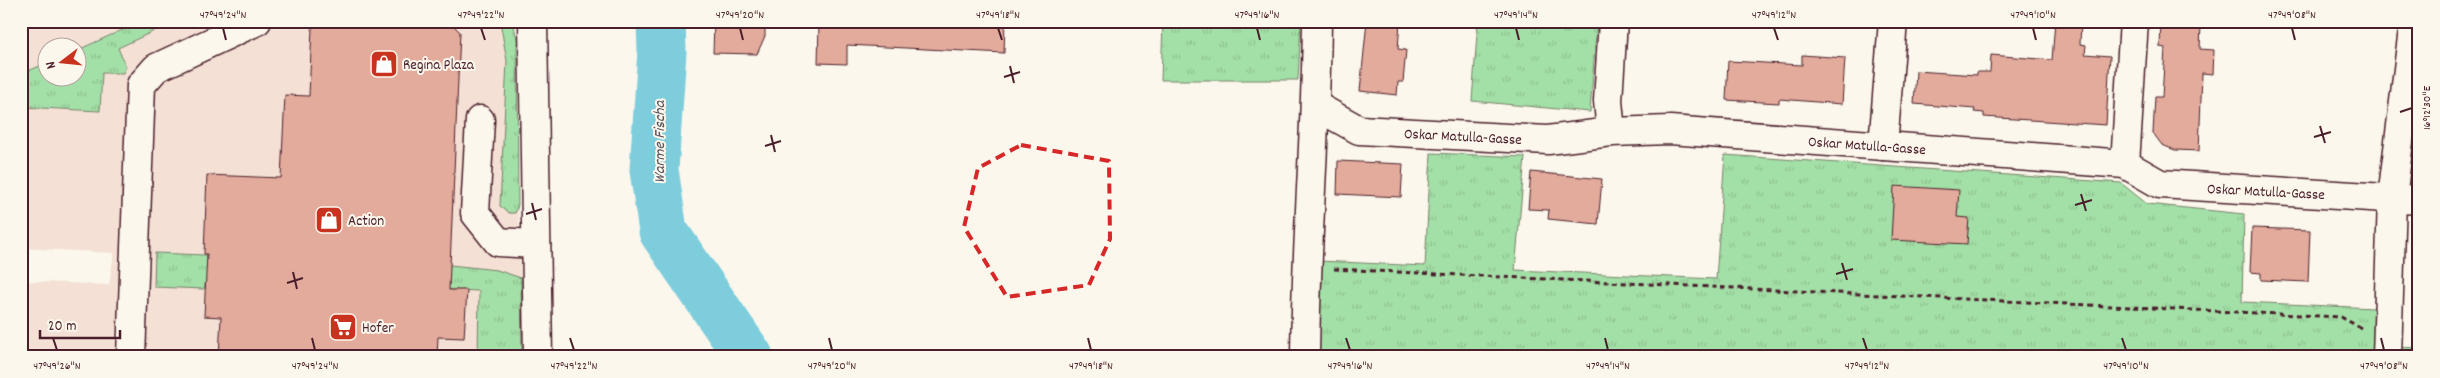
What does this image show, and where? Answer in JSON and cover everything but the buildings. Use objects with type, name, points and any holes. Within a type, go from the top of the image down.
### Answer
[{"type":"street","points":[[131,357],[141,84],[156,68],[258,21]]},
{"type":"street","points":[[533,21],[538,357]]},
{"type":"street","points":[[1305,357],[1306,268],[1316,106],[1318,21]]},
{"type":"street","points":[[1612,132],[1608,101],[1613,21]]},
{"type":"street","points":[[1883,146],[1893,21]]},
{"type":"street","points":[[2125,164],[2134,21]]},
{"type":"street","points":[[2387,350],[2392,198],[2414,21]]},
{"type":"street","name":"Oskar Matulla-Gasse","points":[[1316,106],[1359,130],[1548,140],[1612,132],[1670,130],[2125,164],[2160,184],[2419,200]]},
{"type":"street","points":[[480,120],[476,212],[498,242],[536,244]]},
{"type":"path","points":[[1306,268],[2341,317],[2387,350]]},
{"type":"highlighted area","points":[[1021,145],[1109,161],[1110,239],[1089,285],[1007,297],[964,227],[978,168]]},
{"type":"shaded area","points":[[21,21],[142,21],[88,45],[88,38],[38,38],[38,67],[21,74]]},
{"type":"shaded area","points":[[175,21],[513,21],[517,39],[518,205],[521,278],[497,270],[155,254],[154,287],[205,288],[205,280],[479,291],[478,357],[21,357],[21,281],[109,285],[114,253],[21,248],[21,107],[100,111],[102,73],[123,73],[117,48]]},
{"type":"green space","points":[[142,21],[175,21],[118,48],[126,67],[123,73],[102,73],[100,111],[21,107],[21,74],[38,67],[38,88],[88,88],[88,45]]},
{"type":"green space","points":[[500,21],[513,21],[517,39],[518,205],[515,213],[509,213],[500,206],[507,61]]},
{"type":"green space","points":[[1163,21],[1301,21],[1298,80],[1161,80]]},
{"type":"green space","points":[[1478,21],[1597,21],[1590,112],[1472,101]]},
{"type":"green space","points":[[1431,153],[1525,157],[1515,270],[1716,279],[1725,155],[2121,183],[2147,204],[2244,214],[2242,302],[2374,308],[2376,346],[2419,348],[2419,357],[1318,357],[1319,261],[1425,266]]},
{"type":"green space","points":[[155,253],[450,265],[497,270],[521,278],[522,357],[478,357],[479,291],[206,280],[204,289],[154,287]]},
{"type":"waterway","name":"Warme Fischa","points":[[661,21],[662,51],[654,170],[663,231],[749,357]]},
{"type":"place","name":"Regina Plaza","points":[[384,64]]},
{"type":"place","name":"Action","points":[[329,220]]},
{"type":"place","name":"Hofer","points":[[343,327]]}]
